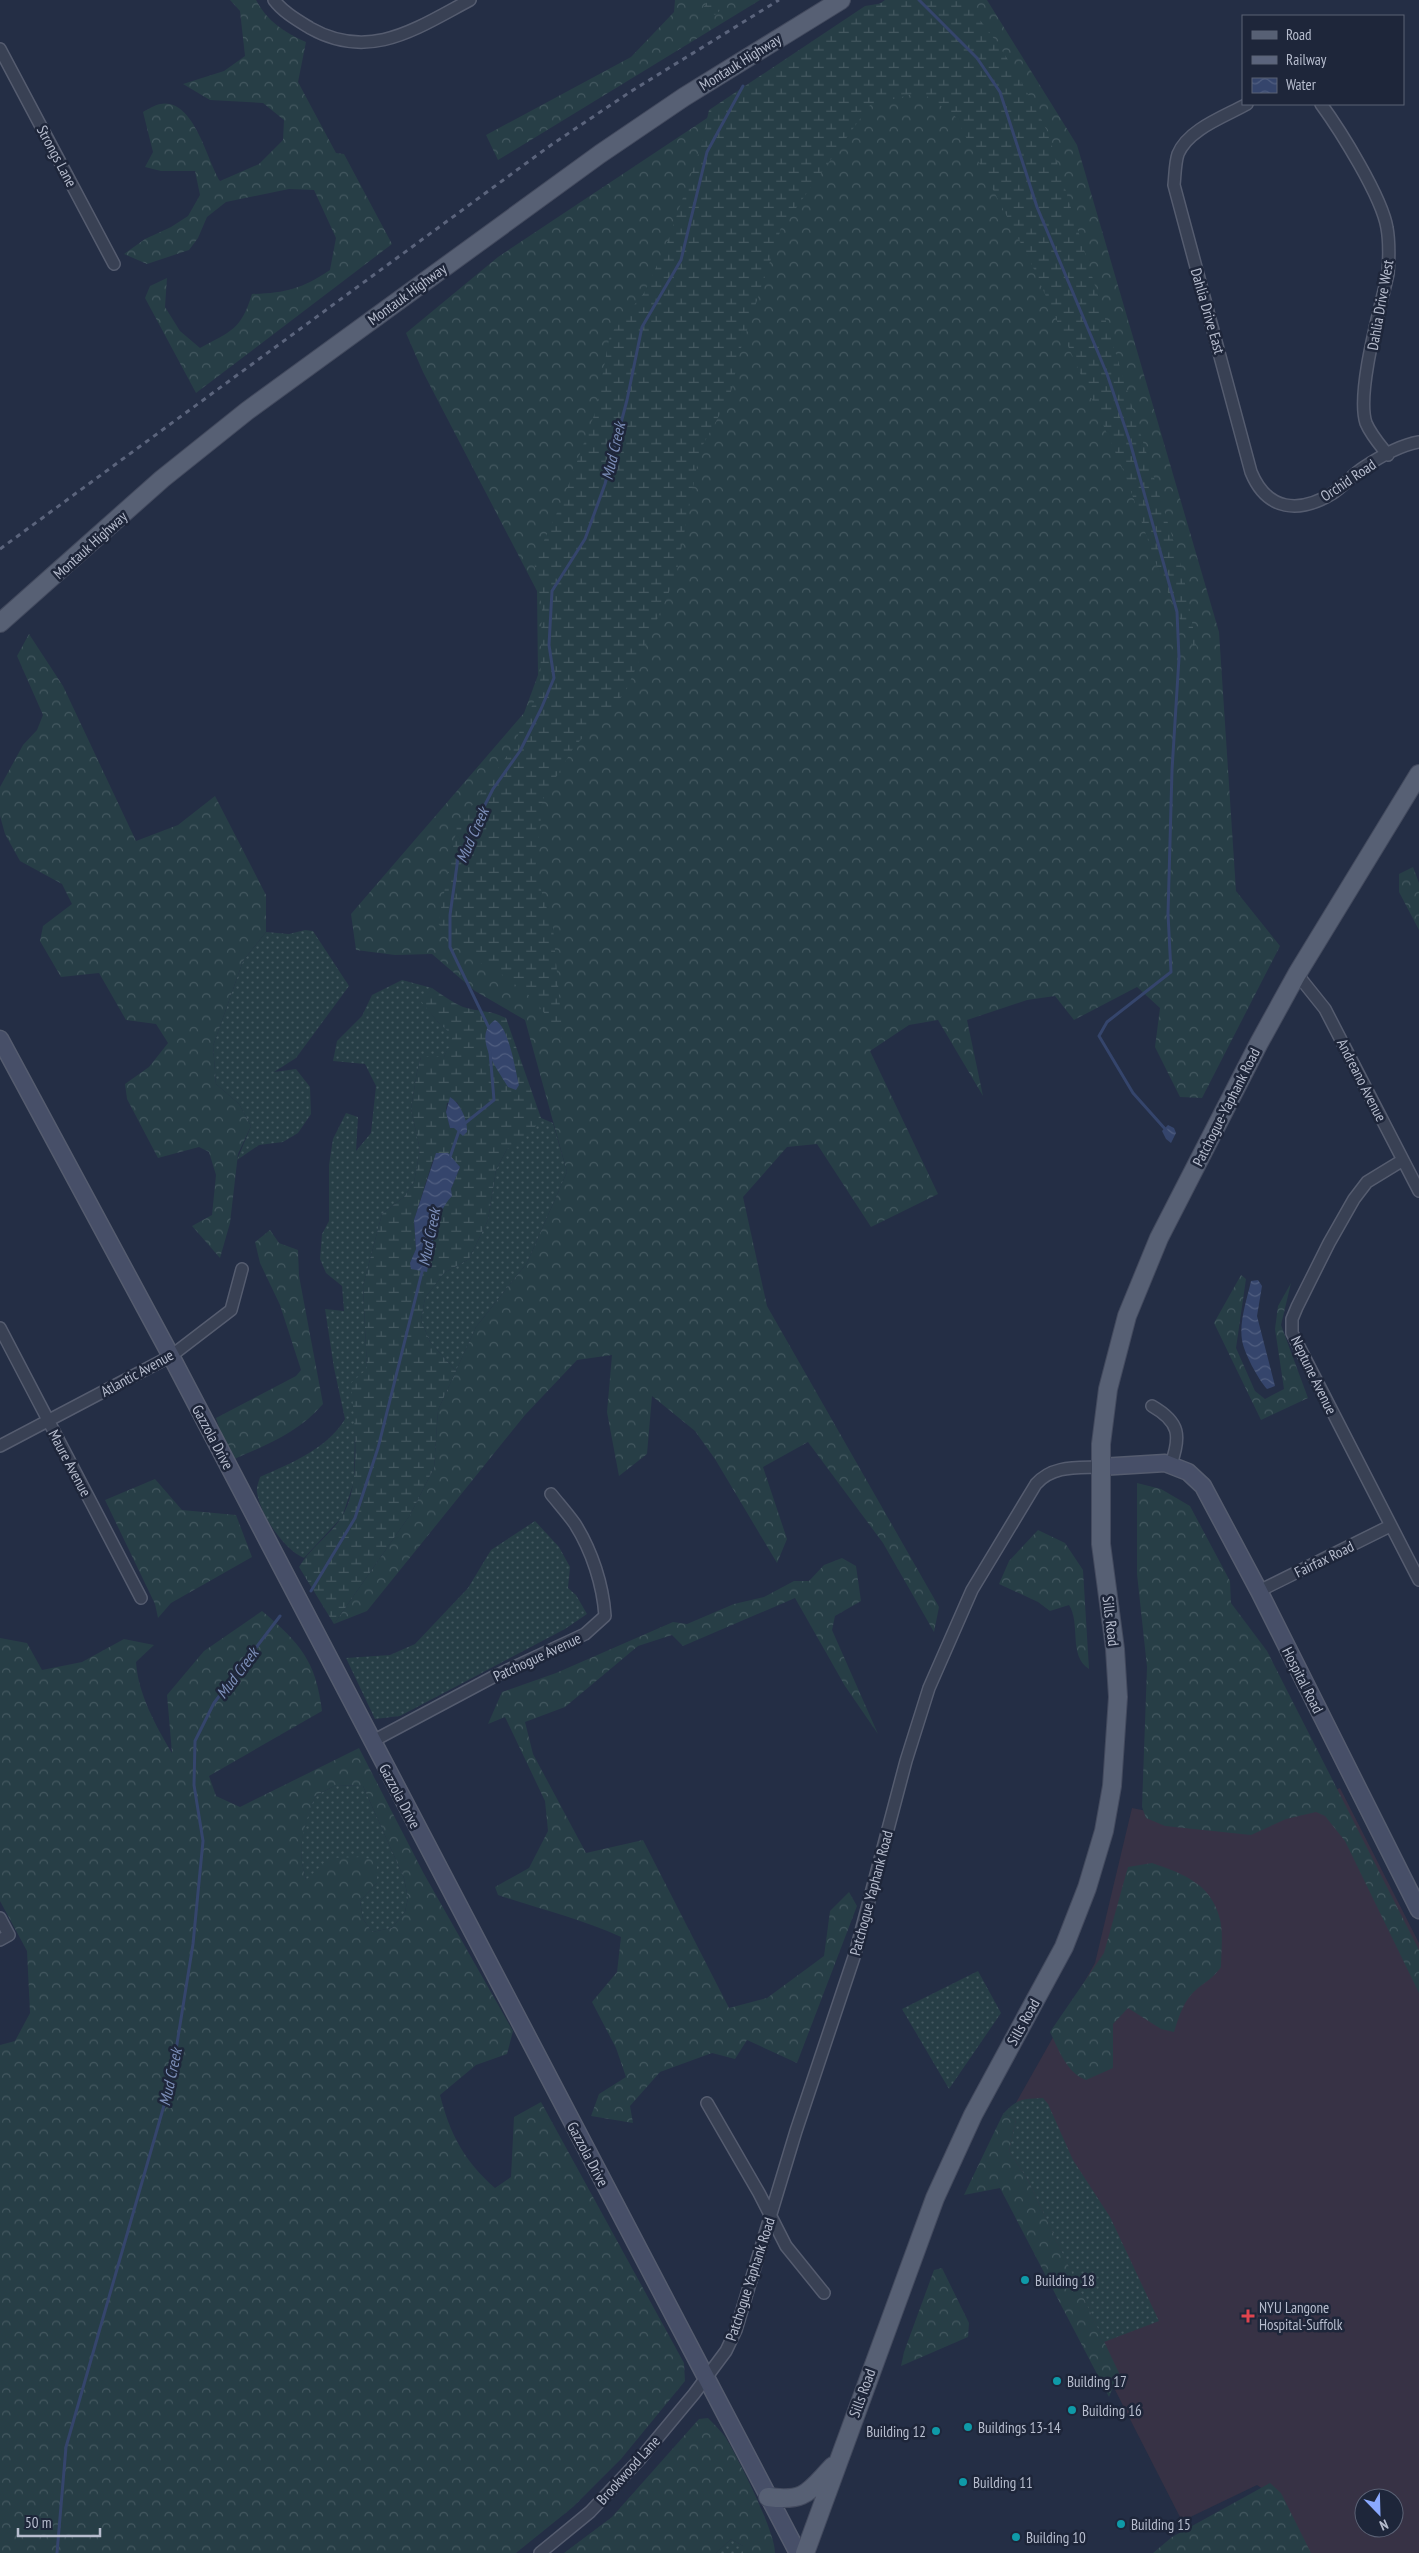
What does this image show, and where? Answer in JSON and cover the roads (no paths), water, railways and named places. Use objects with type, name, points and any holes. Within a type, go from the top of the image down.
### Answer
[{"type":"main road","name":"Montauk Highway","points":[[0,623],[162,479],[247,412],[614,144],[684,97],[841,0]]},
{"type":"main road","name":"Patchogue-Yaphank Road","points":[[1100,1467],[1108,1389],[1127,1316],[1142,1276],[1222,1114],[1297,974],[1419,774]]},
{"type":"main road","name":"Sills Road","points":[[805,2553],[913,2254],[951,2160],[991,2080],[1064,1947],[1087,1888],[1104,1831],[1112,1786],[1118,1697],[1115,1650],[1101,1544],[1100,1467]]},
{"type":"main road","points":[[768,2497],[786,2499],[800,2497],[810,2490],[838,2460]]},
{"type":"street","points":[[274,0],[294,19],[317,32],[337,39],[369,44],[410,32],[470,0]]},
{"type":"street","name":"Strongs Lane","points":[[0,49],[114,264]]},
{"type":"street","name":"Dahlia Drive East","points":[[1246,105],[1197,132],[1186,142],[1178,154],[1176,170],[1176,198],[1246,453]]},
{"type":"street","name":"Dahlia Drive West","points":[[1322,105],[1340,129],[1378,202],[1387,226],[1390,257],[1388,274],[1363,391],[1366,422],[1370,432],[1388,455]]},
{"type":"street","name":"Orchid Road","points":[[1246,453],[1251,472],[1264,495],[1276,504],[1293,506],[1316,502],[1334,492],[1364,468],[1419,442]]},
{"type":"street","name":"Andreano Avenue","points":[[1297,974],[1325,1009],[1419,1191]]},
{"type":"street","name":"Gazzola Drive","points":[[0,1040],[171,1356],[371,1742],[798,2553]]},
{"type":"street","name":"Neptune Avenue","points":[[1403,1160],[1367,1182],[1354,1199],[1329,1243],[1292,1319],[1292,1333],[1419,1580]]},
{"type":"street","name":"Atlantic Avenue","points":[[0,1446],[171,1356],[230,1310],[242,1269]]},
{"type":"street","name":"Maure Avenue","points":[[0,1328],[141,1598]]},
{"type":"street","points":[[1152,1406],[1166,1416],[1178,1433],[1176,1450],[1171,1464]]},
{"type":"street","name":"Hospital Road","points":[[1100,1467],[1157,1462],[1171,1464],[1188,1472],[1203,1486],[1259,1591],[1419,1910]]},
{"type":"street","name":"Patchogue Yaphank Road","points":[[706,2376],[726,2351],[736,2330],[796,2130],[855,1954],[873,1893],[906,1761],[929,1688],[944,1651],[972,1590],[1036,1484],[1045,1475],[1054,1471],[1100,1467]]},
{"type":"street","name":"Patchogue Avenue","points":[[371,1742],[493,1677],[585,1634],[605,1616],[603,1593],[587,1548],[575,1524],[551,1494]]},
{"type":"street","name":"Fairfax Road","points":[[1259,1591],[1390,1526]]},
{"type":"street","points":[[0,1918],[4,1938]]},
{"type":"street","points":[[707,2103],[786,2246],[824,2294]]},
{"type":"street","name":"Brookwood Lane","points":[[540,2553],[571,2529],[612,2490],[706,2376]]},
{"type":"water","points":[[495,1020],[504,1031],[511,1049],[519,1085],[516,1090],[508,1087],[493,1063],[486,1044],[488,1027]]},
{"type":"water","points":[[450,1097],[457,1103],[465,1117],[467,1132],[463,1136],[454,1128],[450,1128],[446,1112]]},
{"type":"water","points":[[1168,1125],[1174,1128],[1176,1133],[1171,1143],[1166,1139],[1162,1131]]},
{"type":"water","points":[[436,1153],[448,1153],[460,1167],[451,1189],[452,1196],[437,1222],[427,1272],[411,1269],[410,1263],[416,1249],[414,1220]]},
{"type":"water","points":[[1258,1280],[1262,1286],[1257,1316],[1275,1386],[1267,1389],[1248,1359],[1241,1333],[1251,1281]]},
{"type":"waterway","points":[[919,0],[977,58],[1000,92],[1037,207],[1107,374],[1130,442],[1177,612],[1179,658],[1172,770],[1168,914],[1171,972],[1107,1022],[1099,1036],[1133,1093],[1166,1130]]},
{"type":"waterway","name":"Mud Creek","points":[[489,1028],[450,947],[450,915],[458,858],[493,789],[520,751],[554,678],[549,645],[552,591],[585,539],[605,484],[627,400],[642,327],[681,260],[707,152],[743,86]]},
{"type":"waterway","name":"Mud Creek","points":[[464,1124],[494,1100],[490,1052]]},
{"type":"waterway","name":"Mud Creek","points":[[449,1160],[460,1128]]},
{"type":"waterway","name":"Mud Creek","points":[[311,1591],[355,1518],[378,1448],[423,1268]]},
{"type":"waterway","name":"Mud Creek","points":[[57,2553],[66,2447],[171,2081],[193,1944],[203,1841],[194,1785],[195,1741],[214,1703],[280,1616]]},
{"type":"railway","points":[[0,549],[551,145],[630,92],[779,0]]},
{"type":"place","name":"Building 18","points":[[1025,2280]]},
{"type":"place","name":"NYU Langone Hospital-Suffolk","points":[[1248,2316]]},
{"type":"place","name":"Building 17","points":[[1057,2381]]},
{"type":"place","name":"Building 16","points":[[1072,2410]]},
{"type":"place","name":"Buildings 13-14","points":[[968,2427]]},
{"type":"place","name":"Building 12","points":[[936,2431]]},
{"type":"place","name":"Building 11","points":[[963,2482]]},
{"type":"place","name":"Building 15","points":[[1121,2524]]},
{"type":"place","name":"Building 10","points":[[1016,2537]]}]
